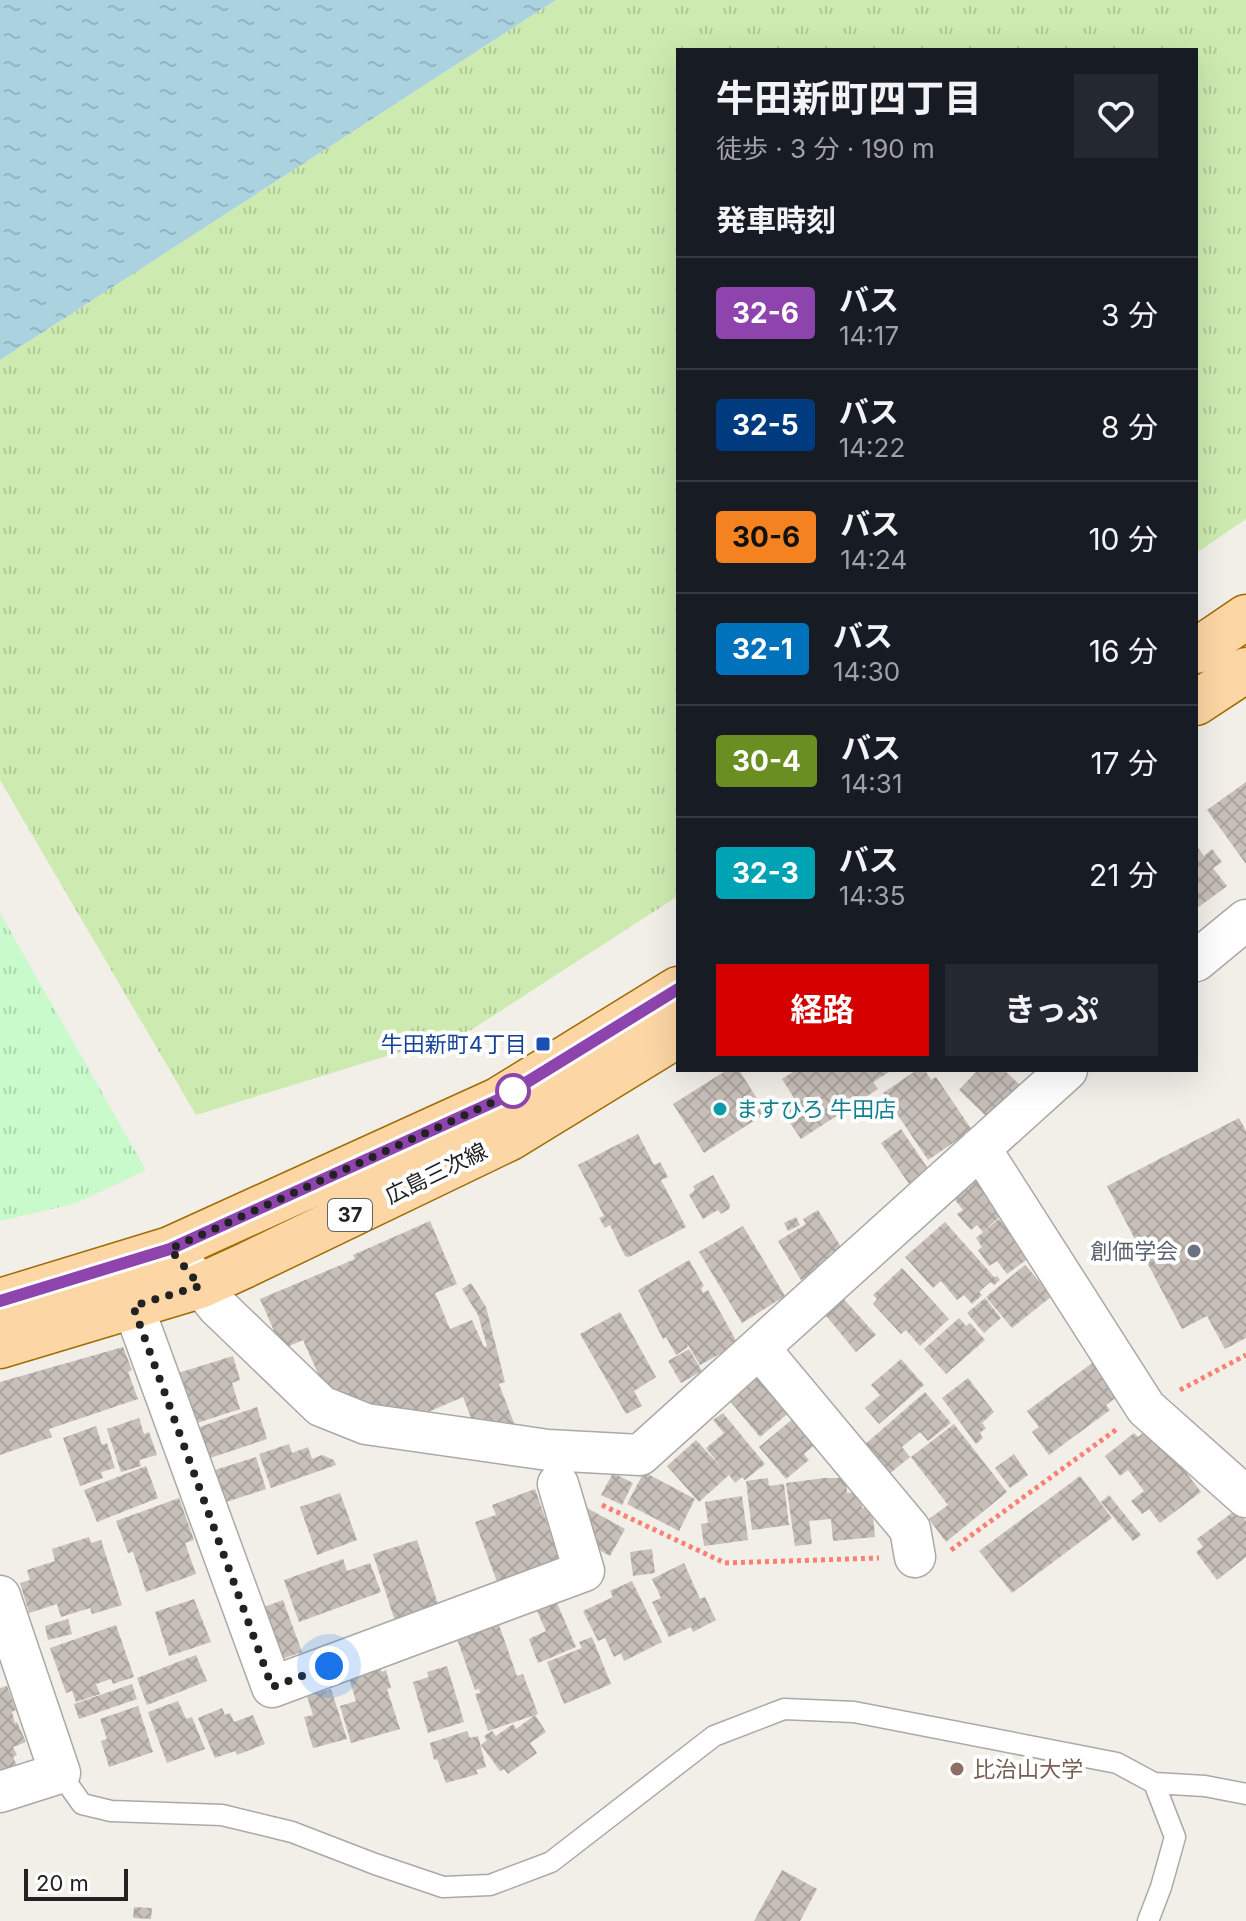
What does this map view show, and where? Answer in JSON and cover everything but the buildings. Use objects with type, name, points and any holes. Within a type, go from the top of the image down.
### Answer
[{"type":"main road","points":[[1198,650],[1246,617]]},
{"type":"main road","points":[[1198,702],[1246,670]]},
{"type":"main road","name":"広島三次線","points":[[0,1301],[170,1249],[498,1100],[676,990]]},
{"type":"main road","name":"広島三次線","points":[[0,1346],[200,1286],[510,1138],[676,1036]]},
{"type":"street","points":[[1198,959],[1246,920]]},
{"type":"street","points":[[170,1249],[218,1307],[321,1406],[366,1424],[548,1450],[640,1455],[1065,1072]]},
{"type":"street","points":[[980,1148],[1146,1408],[1246,1497]]},
{"type":"street","points":[[133,1306],[272,1687],[584,1571],[558,1484]]},
{"type":"street","points":[[759,1348],[910,1529],[915,1557]]},
{"type":"street","points":[[0,1596],[60,1773],[0,1792]]},
{"type":"lane","points":[[60,1773],[82,1804],[111,1811],[222,1815],[292,1832],[443,1887],[490,1885],[551,1862],[714,1736],[784,1709],[854,1712],[1117,1763],[1154,1783],[1205,1786],[1246,1794]]},
{"type":"lane","points":[[1148,1921],[1175,1837],[1154,1783]]},
{"type":"path","points":[[1146,1408],[1246,1355]]},
{"type":"green space","points":[[556,0],[1246,0],[1246,519],[1198,552],[1198,48],[676,48],[676,897],[471,1030],[196,1115],[0,780],[0,360]]},
{"type":"green space","points":[[0,913],[146,1170],[77,1203],[0,1221]]},
{"type":"water","points":[[0,0],[556,0],[0,360]]},
{"type":"bus line","name":"32-6","points":[[0,1301],[170,1249],[498,1100],[676,990]]},
{"type":"place","name":"牛田新町4丁目","points":[[543,1044]]},
{"type":"place","name":"ますひろ 牛田店","points":[[720,1109]]},
{"type":"place","name":"創価学会","points":[[1194,1251]]},
{"type":"place","name":"比治山大学","points":[[957,1769]]},
{"type":"route","points":[[329,1666],[272,1687],[133,1306],[200,1286],[170,1249],[498,1100],[523,1084],[513,1091]]}]
